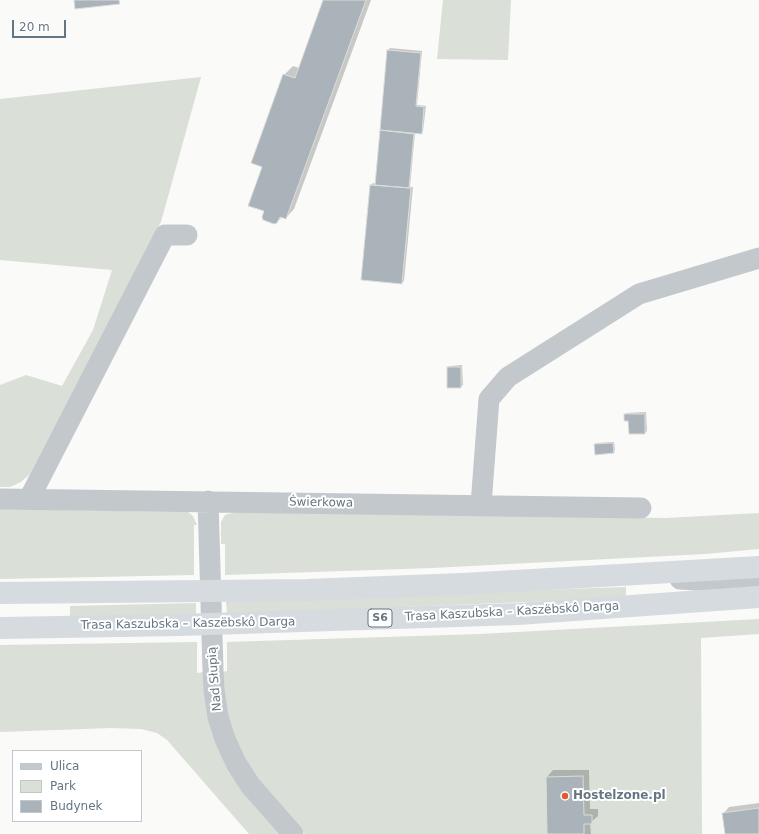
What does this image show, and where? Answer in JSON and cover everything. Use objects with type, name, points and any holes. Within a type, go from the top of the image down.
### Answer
[{"type":"highway","points":[[0,593],[307,590],[462,584],[759,567]]},
{"type":"highway","name":"Trasa Kaszubska – Kaszëbskô Darga","points":[[0,628],[195,625],[518,614],[626,607],[756,586]]},
{"type":"street","points":[[29,499],[165,236],[187,235]]},
{"type":"street","points":[[481,506],[489,399],[508,377],[639,294],[759,258]]},
{"type":"street","name":"Świerkowa","points":[[0,499],[641,508]]},
{"type":"street","name":"Nad Słupią","points":[[208,501],[213,670],[218,717],[225,739],[236,764],[250,785],[293,834]]},
{"type":"street","points":[[623,575],[756,586]]},
{"type":"green space","points":[[443,0],[511,0],[508,60],[437,59]]},
{"type":"green space","points":[[201,77],[161,222],[30,474],[21,482],[10,487],[0,487],[0,385],[26,375],[62,386],[93,330],[112,270],[0,260],[0,99]]},
{"type":"green space","points":[[0,509],[188,512],[193,516],[197,525],[194,525],[194,575],[0,579]]},
{"type":"green space","points":[[235,512],[666,518],[759,513],[759,549],[705,554],[432,568],[225,575],[225,544],[221,544],[221,522],[225,515]]},
{"type":"green space","points":[[626,587],[626,598],[227,614],[226,601]]},
{"type":"green space","points":[[196,603],[196,615],[70,617],[70,606]]},
{"type":"green space","points":[[759,619],[759,634],[701,638],[702,834],[305,834],[256,782],[232,734],[225,711],[222,672],[227,671],[227,642],[480,634]]},
{"type":"green space","points":[[197,642],[197,673],[204,672],[210,716],[285,834],[249,834],[167,740],[157,733],[141,729],[111,728],[0,732],[0,645]]},
{"type":"building","points":[[74,0],[119,0],[120,4],[75,9]]},
{"type":"building","points":[[323,0],[366,0],[286,219],[280,217],[277,223],[274,224],[263,220],[262,217],[264,211],[248,206],[262,167],[251,163],[283,74],[295,78]]},
{"type":"building","points":[[387,50],[421,53],[416,106],[424,107],[422,134],[380,130]]},
{"type":"building","points":[[380,130],[414,134],[409,188],[375,185]]},
{"type":"building","points":[[370,185],[411,188],[402,284],[361,280]]},
{"type":"building","points":[[447,367],[461,367],[461,388],[447,388]]},
{"type":"building","points":[[624,414],[645,414],[645,434],[629,434],[628,421],[624,421]]},
{"type":"building","points":[[613,443],[614,453],[595,455],[594,444]]},
{"type":"building","name":"Hostelzone.pl","points":[[583,776],[584,815],[592,815],[592,824],[584,824],[584,834],[547,834],[546,777]]},
{"type":"building","points":[[759,808],[759,834],[725,834],[722,813]]},
{"type":"place","name":"Hostelzone.pl","points":[[565,796]]}]
